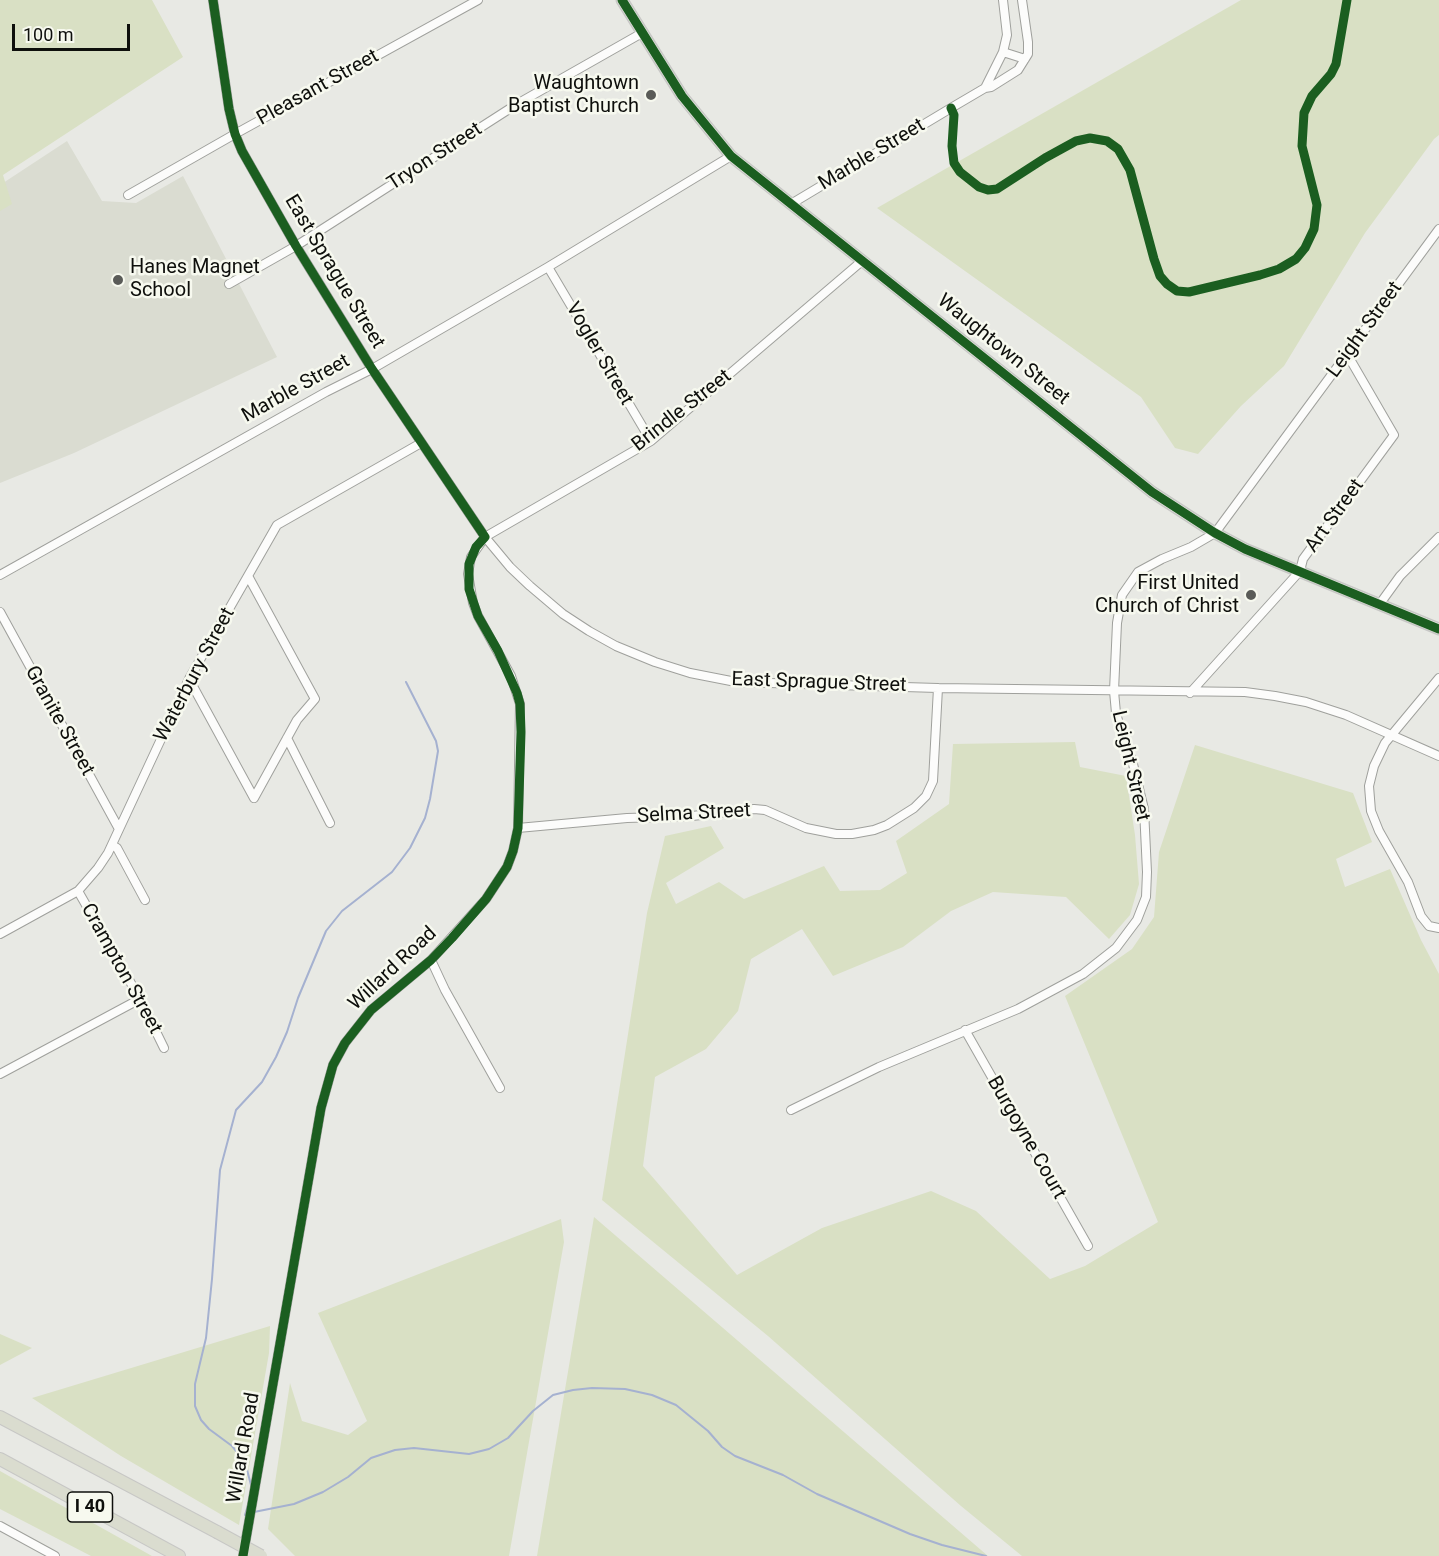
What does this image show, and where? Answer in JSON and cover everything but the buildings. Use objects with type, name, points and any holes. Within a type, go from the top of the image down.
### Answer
[{"type":"highway","name":"I 40","points":[[0,1417],[261,1556]]},
{"type":"highway","name":"I 40","points":[[0,1459],[179,1556]]},
{"type":"main road","name":"Waughtown Street","points":[[622,0],[682,96],[731,156],[1152,492],[1215,533],[1245,549],[1439,629]]},
{"type":"street","name":"East Sprague Street","points":[[213,0],[229,109],[235,134],[242,151],[296,246],[372,369],[485,537],[510,567],[563,614],[616,646],[673,669],[736,682],[1190,693],[1245,692],[1306,702],[1346,715],[1439,756]]},
{"type":"street","name":"Pleasant Street","points":[[129,195],[478,0]]},
{"type":"street","points":[[985,88],[1003,52],[1007,35],[1003,0]]},
{"type":"street","points":[[1003,52],[1025,59],[1028,42],[1022,0]]},
{"type":"street","name":"Tryon Street","points":[[229,284],[296,246],[518,104],[642,33]]},
{"type":"street","name":"Marble Street","points":[[791,204],[985,88],[991,87],[1018,70],[1025,59]]},
{"type":"street","name":"Marble Street","points":[[0,575],[326,392],[372,369],[548,267],[731,156]]},
{"type":"street","name":"Leight Street","points":[[791,1110],[842,1083],[1018,1009],[1083,974],[1116,948],[1137,921],[1146,897],[1144,809],[1132,760],[1116,713],[1114,691],[1117,623],[1122,595],[1138,573],[1215,533],[1439,229]]},
{"type":"street","name":"Brindle Street","points":[[485,537],[651,441],[862,261]]},
{"type":"street","name":"Vogler Street","points":[[548,267],[651,441]]},
{"type":"street","name":"Art Street","points":[[1190,693],[1300,572],[1303,559],[1394,435],[1347,354]]},
{"type":"street","name":"Waterbury Street","points":[[0,934],[78,891],[98,868],[119,829],[189,679],[277,525],[421,443]]},
{"type":"street","name":"Willard Road","points":[[243,1556],[321,1108],[333,1065],[345,1043],[371,1010],[431,960],[486,899],[497,885],[513,851],[518,828],[520,704],[511,676],[478,616],[469,581],[468,564],[476,547],[485,537]]},
{"type":"street","points":[[1378,605],[1400,576],[1439,537]]},
{"type":"street","points":[[189,679],[254,798],[297,720],[315,699],[248,576]]},
{"type":"street","name":"Granite Street","points":[[0,612],[119,829]]},
{"type":"street","points":[[1439,678],[1385,744],[1374,766],[1370,786],[1371,811],[1379,831],[1408,882],[1421,916],[1429,926],[1439,928]]},
{"type":"street","name":"Selma Street","points":[[518,828],[627,818],[692,816],[754,809],[765,810],[806,828],[836,834],[874,830],[887,825],[914,808],[926,796],[933,781],[938,688]]},
{"type":"street","points":[[287,738],[330,823]]},
{"type":"street","points":[[111,845],[117,848],[146,900]]},
{"type":"street","name":"Crampton Street","points":[[78,891],[140,999],[164,1047]]},
{"type":"street","points":[[431,960],[445,990],[500,1088]]},
{"type":"street","points":[[0,1074],[140,999]]},
{"type":"street","name":"Burgoyne Court","points":[[965,1030],[1088,1246]]},
{"type":"street","points":[[0,1526],[55,1556]]},
{"type":"shaded area","name":"Hanes Magnet School","points":[[67,141],[102,201],[136,203],[183,176],[277,357],[74,453],[0,483],[0,185]]},
{"type":"green space","points":[[0,0],[152,0],[183,57],[3,175],[12,204],[0,211]]},
{"type":"green space","points":[[1241,0],[1439,0],[1439,135],[1365,233],[1284,366],[1241,406],[1198,454],[1175,448],[1141,397],[877,208]]},
{"type":"green space","points":[[1075,742],[1080,767],[1126,776],[1135,835],[1139,884],[1130,915],[1109,939],[1066,897],[993,892],[951,911],[903,947],[833,976],[802,929],[751,959],[738,1011],[706,1049],[655,1077],[643,1166],[737,1275],[822,1228],[931,1191],[976,1211],[1050,1279],[1085,1266],[1158,1222],[1065,996],[1132,949],[1154,917],[1159,852],[1195,745],[1353,793],[1372,842],[1336,859],[1345,887],[1390,869],[1421,940],[1439,974],[1439,1556],[1022,1556],[961,1506],[768,1336],[602,1200],[647,913],[665,836],[711,826],[724,848],[666,883],[676,904],[719,882],[744,899],[824,866],[840,891],[880,890],[907,873],[896,841],[949,804],[953,744]]},
{"type":"green space","points":[[594,1217],[988,1556],[537,1556]]},
{"type":"green space","points":[[561,1219],[564,1242],[509,1556],[295,1556],[268,1529],[290,1383],[302,1421],[348,1435],[367,1421],[318,1313]]},
{"type":"green space","points":[[270,1326],[269,1353],[239,1525],[121,1456],[32,1398]]},
{"type":"green space","points":[[0,1334],[32,1348],[0,1365]]},
{"type":"green space","points":[[0,1471],[152,1556],[91,1556],[0,1509]]},
{"type":"waterway","points":[[251,1485],[245,1462],[232,1446],[209,1429],[201,1420],[195,1406],[195,1384],[206,1338],[220,1170],[236,1110],[262,1082],[276,1057],[326,931],[342,911],[392,872],[410,848],[425,818],[438,751],[436,741],[406,682]]},
{"type":"waterway","points":[[254,1512],[294,1504],[323,1492],[348,1477],[371,1458],[395,1450],[414,1448],[469,1454],[489,1449],[508,1438],[533,1411],[553,1395],[592,1388],[625,1389],[652,1395],[676,1405],[735,1456],[783,1475],[817,1494],[910,1534],[986,1556]]},
{"type":"waterway","points":[[245,1515],[248,1505]]},
{"type":"cycle path","points":[[213,0],[229,109],[242,151],[296,246],[372,369],[485,537],[476,547],[469,564],[469,589],[478,616],[498,651],[517,693],[520,704],[521,732],[518,828],[507,867],[486,899],[452,938],[431,960],[371,1010],[345,1043],[333,1065],[321,1108],[243,1556]]},
{"type":"cycle path","points":[[622,0],[682,96],[731,156],[1152,492],[1215,533],[1245,549],[1439,629]]},
{"type":"cycle path","points":[[951,108],[954,115],[952,146],[954,163],[960,172],[979,187],[988,190],[997,189],[1076,141],[1090,138],[1107,141],[1118,149],[1130,170],[1154,259],[1160,276],[1167,284],[1177,291],[1189,292],[1260,275],[1279,269],[1296,259],[1305,248],[1314,229],[1317,205],[1302,146],[1304,113],[1312,96],[1331,74],[1336,64],[1347,0]]},
{"type":"place","name":"Waughtown Baptist Church","points":[[651,95]]},
{"type":"place","name":"Hanes Magnet School","points":[[118,280]]},
{"type":"place","name":"First United Church of Christ","points":[[1251,595]]}]
